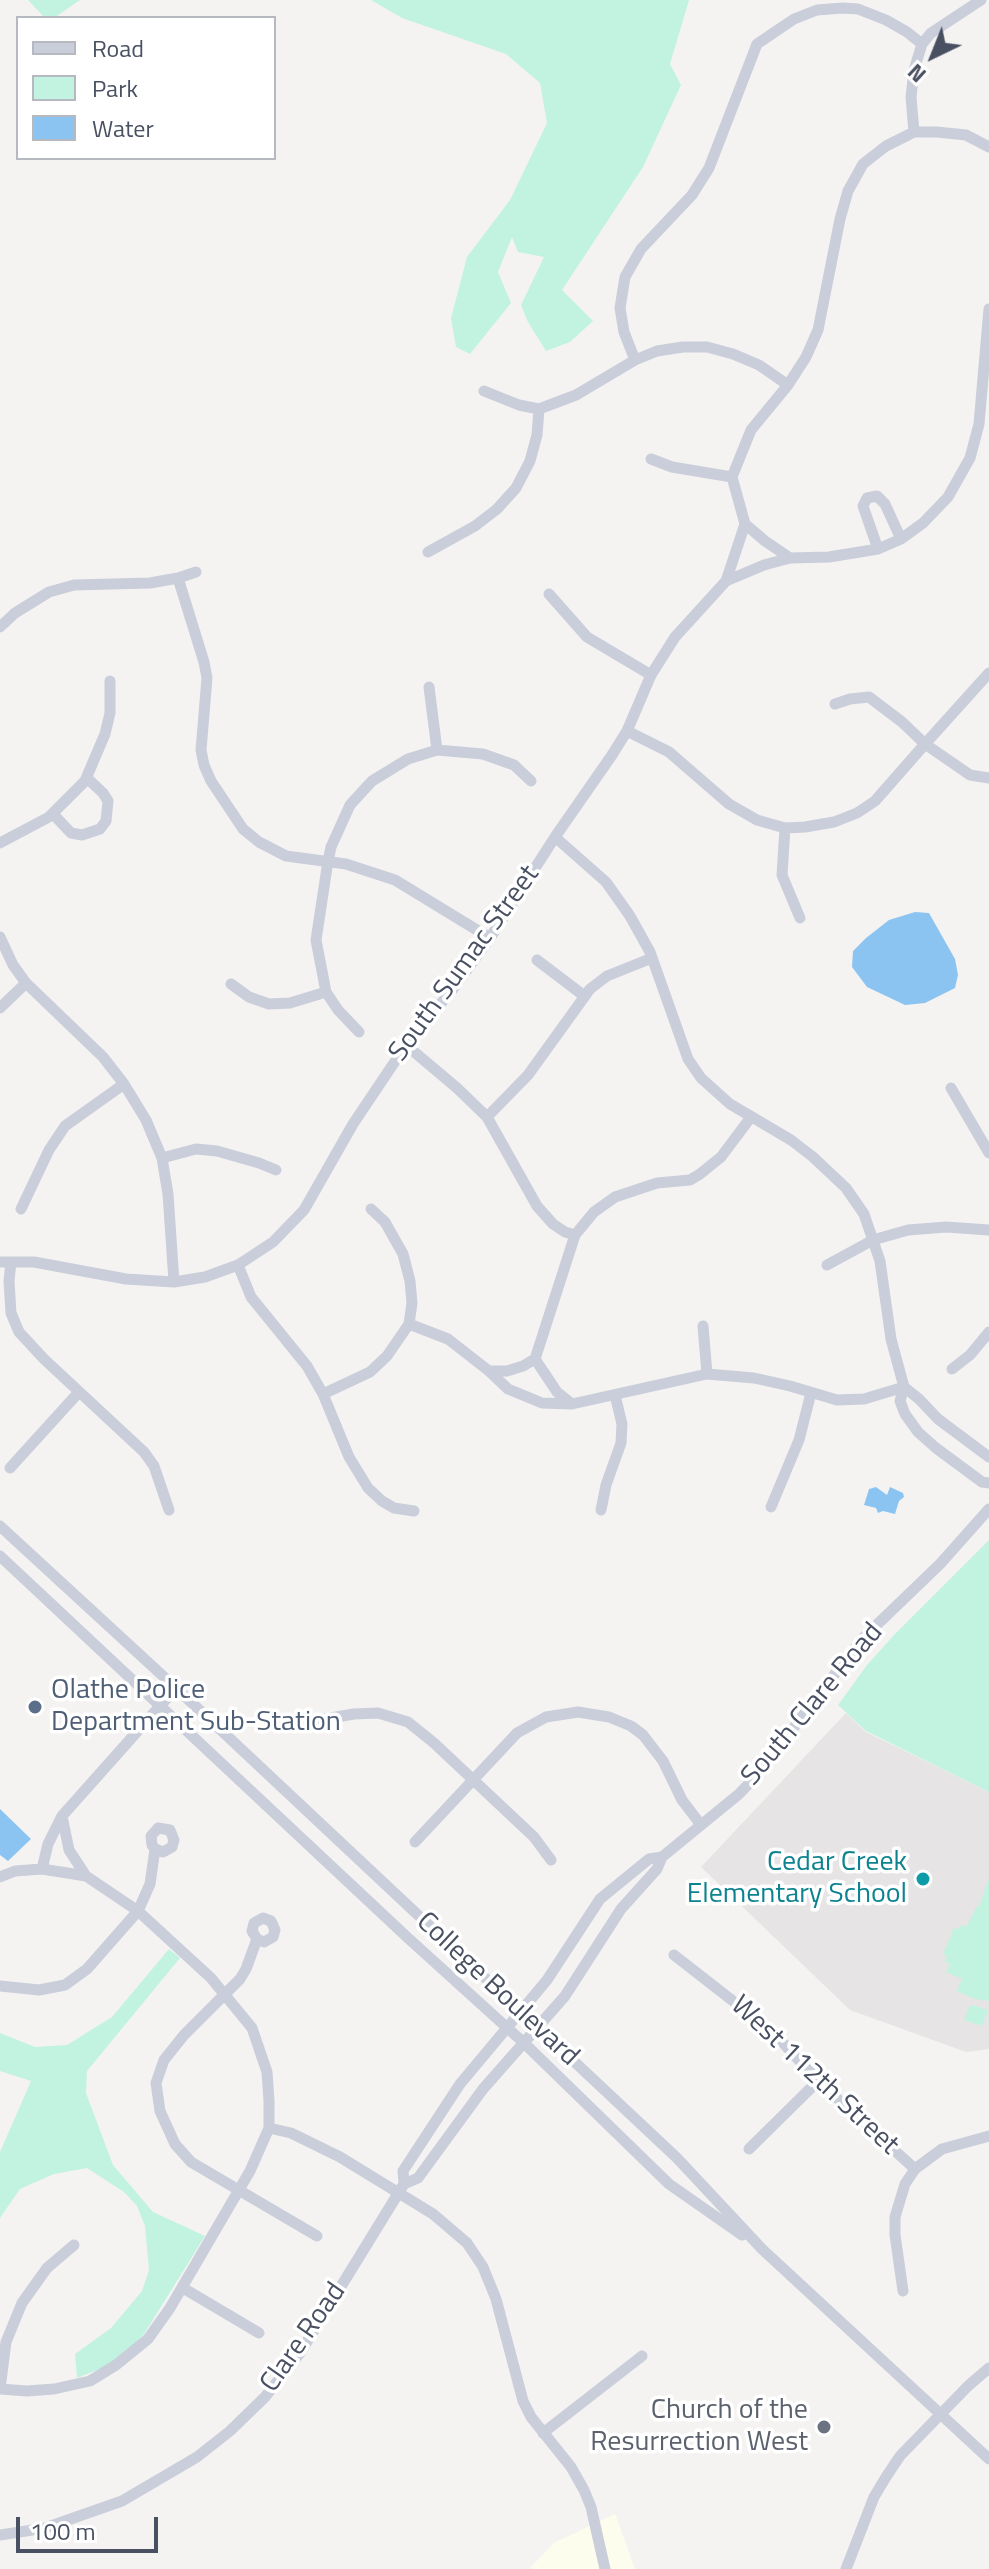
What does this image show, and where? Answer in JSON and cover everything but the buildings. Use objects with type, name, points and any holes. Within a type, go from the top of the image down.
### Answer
[{"type":"street","points":[[914,132],[911,97],[914,70],[922,44],[931,33],[981,0]]},
{"type":"street","points":[[635,360],[624,332],[620,308],[625,277],[641,249],[692,195],[709,168],[757,44],[794,19],[817,10],[843,8],[858,9],[886,20],[922,44]]},
{"type":"street","points":[[744,36],[757,44]]},
{"type":"street","points":[[726,581],[745,524],[732,477],[751,430],[788,385],[818,330],[840,219],[848,191],[863,164],[886,146],[914,132],[966,135],[989,147]]},
{"type":"street","name":"South Sumac Street","points":[[6,1262],[34,1262],[126,1279],[174,1282],[205,1277],[238,1265],[273,1242],[304,1210],[353,1124],[406,1045],[490,938],[627,731],[651,675],[675,637],[726,581],[790,558],[829,557],[878,549],[901,539],[923,523],[948,497],[970,458],[979,424],[986,373],[989,309]]},
{"type":"street","points":[[484,391],[519,405],[539,409],[576,395],[635,360],[657,351],[683,347],[707,347],[733,354],[759,365],[788,385]]},
{"type":"street","points":[[428,552],[486,518],[516,488],[530,461],[537,435],[539,409]]},
{"type":"street","points":[[651,459],[672,467],[732,477]]},
{"type":"street","points":[[878,549],[863,506],[867,498],[877,496],[885,504],[901,539]]},
{"type":"street","points":[[745,524],[790,558]]},
{"type":"street","points":[[0,627],[29,603],[49,592],[74,585],[150,583],[196,572]]},
{"type":"street","points":[[178,578],[207,678],[201,750],[211,781],[241,827],[259,842],[286,856],[367,869],[395,880],[490,938]]},
{"type":"street","points":[[549,594],[587,637],[651,675]]},
{"type":"street","points":[[627,731],[669,752],[729,804],[757,820],[785,828],[805,827],[834,822],[857,813],[875,801],[989,673]]},
{"type":"street","points":[[0,843],[53,814],[87,778],[110,713],[110,681]]},
{"type":"street","points":[[429,687],[437,750]]},
{"type":"street","points":[[835,704],[869,697],[947,761],[970,775],[989,778]]},
{"type":"street","points":[[359,1032],[326,992],[316,940],[328,861],[350,805],[372,781],[408,759],[437,750],[483,754],[514,765],[531,781]]},
{"type":"street","points":[[53,814],[71,833],[82,835],[100,829],[106,821],[108,801],[87,778]]},
{"type":"street","points":[[785,828],[782,875],[800,918]]},
{"type":"street","points":[[555,837],[606,882],[630,916],[652,958],[688,1059],[701,1078],[717,1093],[791,1140],[833,1173],[864,1214],[880,1261],[891,1339],[904,1387],[900,1401],[905,1414],[918,1432],[963,1469],[982,1482],[989,1483]]},
{"type":"street","points":[[0,937],[13,965],[26,983],[103,1057],[146,1120],[162,1158],[168,1194],[174,1282]]},
{"type":"street","points":[[487,1117],[528,1075],[583,995],[607,976],[652,958]]},
{"type":"street","points":[[537,960],[583,995]]},
{"type":"street","points":[[0,1008],[26,983]]},
{"type":"street","points":[[231,984],[249,997],[269,1004],[290,1003],[326,992]]},
{"type":"street","points":[[406,1045],[487,1117],[537,1206],[553,1224],[575,1235]]},
{"type":"street","points":[[21,1209],[49,1150],[65,1126],[124,1084]]},
{"type":"street","points":[[951,1088],[989,1153]]},
{"type":"street","points":[[489,1371],[507,1371],[535,1359],[575,1235],[594,1212],[615,1197],[657,1183],[690,1180],[700,1174],[721,1157],[751,1117]]},
{"type":"street","points":[[162,1158],[196,1149],[217,1151],[276,1170]]},
{"type":"street","points":[[323,1394],[370,1372],[387,1356],[409,1324],[412,1303],[403,1254],[385,1222],[371,1209]]},
{"type":"street","points":[[827,1265],[873,1240],[908,1230],[932,1227],[989,1230]]},
{"type":"street","points":[[6,1262],[11,1313],[19,1332],[144,1452],[154,1466],[169,1510]]},
{"type":"street","points":[[238,1265],[251,1297],[292,1345],[323,1394],[349,1457],[368,1488],[394,1508],[414,1511]]},
{"type":"street","points":[[409,1324],[448,1339],[508,1389],[542,1403],[572,1404],[707,1374],[754,1378],[837,1400],[855,1400],[904,1387]]},
{"type":"street","points":[[703,1326],[707,1374]]},
{"type":"street","points":[[952,1369],[970,1355],[989,1332]]},
{"type":"street","points":[[535,1359],[557,1392],[572,1404]]},
{"type":"street","points":[[904,1387],[938,1419],[989,1457]]},
{"type":"street","points":[[10,1468],[79,1392]]},
{"type":"street","points":[[771,1507],[799,1440],[811,1393]]},
{"type":"street","points":[[601,1510],[621,1443],[622,1424],[615,1395]]},
{"type":"street","name":"South Clare Road","points":[[524,2043],[565,1996],[621,1909],[657,1869],[662,1857],[739,1794],[758,1774],[861,1640],[940,1564],[989,1509]]},
{"type":"street","name":"College Boulevard","points":[[0,1526],[677,2158],[762,2249],[989,2459]]},
{"type":"street","name":"College Boulevard","points":[[0,1556],[507,2027],[669,2184],[762,2249]]},
{"type":"street","points":[[42,1869],[48,1844],[62,1816],[176,1688]]},
{"type":"street","points":[[415,1842],[517,1733],[546,1717],[578,1712],[609,1717],[631,1726],[655,1748],[682,1800],[701,1825]]},
{"type":"street","points":[[295,1724],[378,1713],[394,1717],[421,1731],[534,1837],[551,1860]]},
{"type":"street","points":[[62,1816],[69,1850],[86,1876],[138,1911],[226,1993],[252,2028],[267,2072],[269,2128],[250,2171],[183,2288],[148,2339],[90,2381],[54,2389],[0,2389],[6,2342],[22,2303],[47,2268],[74,2245]]},
{"type":"street","points":[[0,1986],[39,1990],[65,1985],[87,1969],[138,1911],[150,1884],[155,1849]]},
{"type":"street","name":"South Clare Road","points":[[507,2027],[547,1980],[600,1899],[649,1859],[662,1857]]},
{"type":"street","points":[[0,1877],[15,1871],[42,1869],[86,1876]]},
{"type":"street","points":[[257,1939],[240,1979],[184,2035],[164,2060],[156,2083],[160,2111],[175,2144],[191,2162],[317,2236]]},
{"type":"street","name":"West 112th Street","points":[[674,1955],[774,2033],[818,2081],[915,2169]]},
{"type":"street","name":"Clare Road","points":[[0,2535],[45,2528],[122,2501],[197,2457],[265,2397],[300,2353],[401,2189],[403,2171],[460,2084],[507,2027]]},
{"type":"street","name":"Clare Road","points":[[401,2189],[418,2178],[466,2111],[524,2043]]},
{"type":"street","points":[[749,2149],[818,2081]]},
{"type":"street","points":[[269,2128],[291,2133],[401,2189],[446,2223],[476,2255],[496,2299],[523,2401],[584,2490],[605,2569]]},
{"type":"street","points":[[903,2291],[895,2217],[905,2184],[915,2169],[942,2149],[989,2136]]},
{"type":"street","points":[[183,2288],[259,2333]]},
{"type":"street","points":[[543,2433],[642,2356]]},
{"type":"street","points":[[846,2569],[874,2497],[900,2456],[989,2368]]},
{"type":"shaded area","points":[[846,1713],[866,1732],[989,1792],[989,2049],[966,2052],[850,2010],[701,1867]]},
{"type":"shaded area","points":[[615,2514],[635,2569],[529,2569],[554,2543]]},
{"type":"green space","points":[[28,0],[80,0],[57,16],[43,16]]},
{"type":"green space","points":[[371,0],[689,0],[670,64],[681,85],[643,167],[562,290],[593,321],[570,342],[546,351],[528,322],[521,305],[544,257],[518,252],[512,237],[498,272],[511,303],[470,354],[456,347],[451,318],[467,257],[510,200],[547,123],[540,83],[506,54],[402,18]]},
{"type":"green space","points":[[989,1540],[989,1792],[866,1731],[838,1705],[894,1635]]},
{"type":"green space","points":[[989,1878],[989,2001],[957,1991],[962,1979],[946,1972],[950,1964],[943,1954],[954,1928],[958,1929],[961,1925],[966,1927],[979,1906]]},
{"type":"green space","points":[[169,1949],[180,1958],[87,2071],[86,2093],[113,2165],[153,2212],[205,2236],[144,2334],[127,2353],[77,2378],[75,2354],[111,2328],[142,2291],[149,2270],[145,2226],[137,2206],[124,2192],[87,2168],[54,2174],[20,2189],[0,2218],[0,2152],[31,2081],[0,2071],[0,2033],[35,2047],[67,2045],[112,2017]]},
{"type":"green space","points":[[972,2005],[988,2010],[982,2026],[964,2020]]},
{"type":"water","points":[[915,912],[929,913],[955,959],[958,975],[955,988],[925,1003],[905,1005],[867,987],[852,967],[853,951],[889,920]]},
{"type":"water","points":[[876,1487],[887,1495],[890,1487],[903,1493],[895,1514],[878,1513],[876,1508],[864,1505],[869,1489]]},
{"type":"water","points":[[0,1809],[31,1839],[8,1861],[0,1855]]},
{"type":"place","name":"Olathe Police Department Sub-Station","points":[[35,1707]]},
{"type":"place","name":"Cedar Creek Elementary School","points":[[923,1879]]},
{"type":"place","name":"Church of the Resurrection West","points":[[824,2427]]}]
